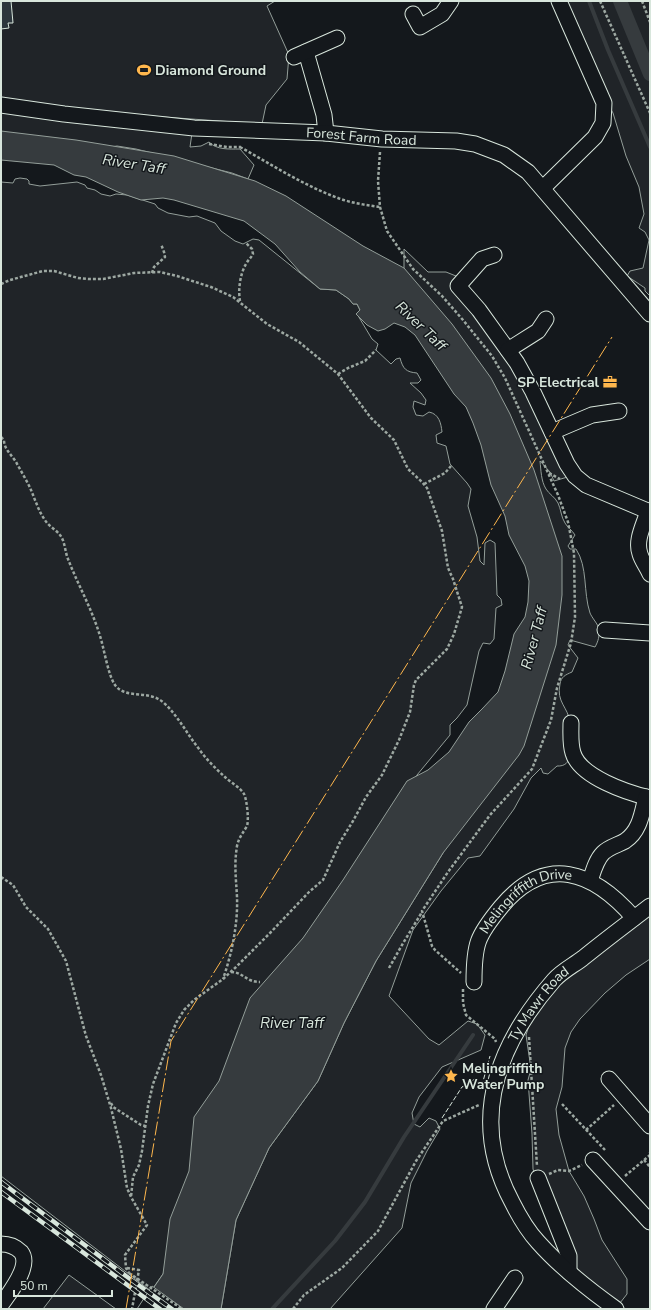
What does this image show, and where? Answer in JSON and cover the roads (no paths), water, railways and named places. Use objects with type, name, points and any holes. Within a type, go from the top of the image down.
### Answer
[{"type":"street","points":[[413,14],[420,27],[442,14],[451,1]]},
{"type":"street","points":[[543,188],[596,137],[603,123],[604,103],[559,1]]},
{"type":"street","points":[[326,133],[324,115],[300,54],[337,38]]},
{"type":"street","name":"Forest Farm Road","points":[[1,105],[64,114],[194,128],[326,133],[382,139],[442,139],[475,144],[504,155],[528,172],[650,314]]},
{"type":"street","points":[[494,255],[482,259],[458,286],[479,310],[508,350],[533,392],[567,464],[579,480],[586,485],[649,511],[638,544],[640,556],[650,574]]},
{"type":"street","points":[[508,350],[538,330],[546,319]]},
{"type":"street","points":[[552,432],[592,415],[619,412]]},
{"type":"street","points":[[605,630],[650,633]]},
{"type":"street","points":[[571,723],[573,753],[579,764],[604,782],[624,791],[648,798],[640,823],[636,829],[625,840],[608,848],[603,853],[590,881]]},
{"type":"street","name":"Melingriffith Drive","points":[[466,980],[482,931],[517,890],[540,878],[565,874],[590,881],[610,894],[634,918]]},
{"type":"street","name":"Ty Mawr Road","points":[[616,1309],[580,1283],[568,1272],[538,1242],[521,1219],[503,1184],[493,1154],[490,1116],[496,1082],[503,1059],[510,1043],[528,1014],[555,979],[650,906]]},
{"type":"street","points":[[610,1079],[650,1126]]},
{"type":"street","points":[[593,1160],[621,1179],[650,1222]]},
{"type":"street","points":[[538,1178],[569,1256],[568,1272]]},
{"type":"street","points":[[1,1244],[8,1244],[17,1248],[23,1255],[25,1261],[24,1269],[1,1305]]},
{"type":"street","points":[[494,1309],[515,1278]]},
{"type":"water","name":"River Taff","points":[[1,131],[76,140],[174,156],[255,181],[286,196],[363,246],[404,268],[452,324],[491,378],[510,414],[534,470],[562,556],[562,595],[556,645],[524,746],[519,755],[443,853],[376,961],[344,1023],[318,1081],[269,1148],[236,1220],[221,1309],[139,1309],[163,1274],[170,1219],[189,1171],[194,1117],[219,1081],[250,998],[303,938],[343,880],[407,781],[428,770],[449,752],[469,722],[498,692],[514,634],[525,617],[528,602],[529,581],[525,566],[509,535],[505,516],[491,485],[481,445],[466,407],[454,394],[415,335],[405,327],[394,323],[385,329],[378,331],[367,325],[356,314],[360,310],[357,304],[353,304],[349,299],[336,290],[320,289],[300,272],[275,244],[244,221],[174,200],[163,198],[141,200],[118,192],[86,177],[74,175],[54,165],[1,160]]},
{"type":"waterway","points":[[589,1],[608,50],[650,147]]},
{"type":"waterway","points":[[620,1],[650,74]]},
{"type":"waterway","points":[[272,1309],[335,1241],[365,1202],[404,1137],[473,1035]]},
{"type":"railway","points":[[1,1182],[172,1309]]},
{"type":"railway","points":[[1,1192],[160,1309]]},
{"type":"place","name":"Diamond Ground","points":[[144,70]]},
{"type":"place","name":"SP Electrical","points":[[610,382]]},
{"type":"place","name":"Melingriffith Water Pump","points":[[451,1076]]}]
